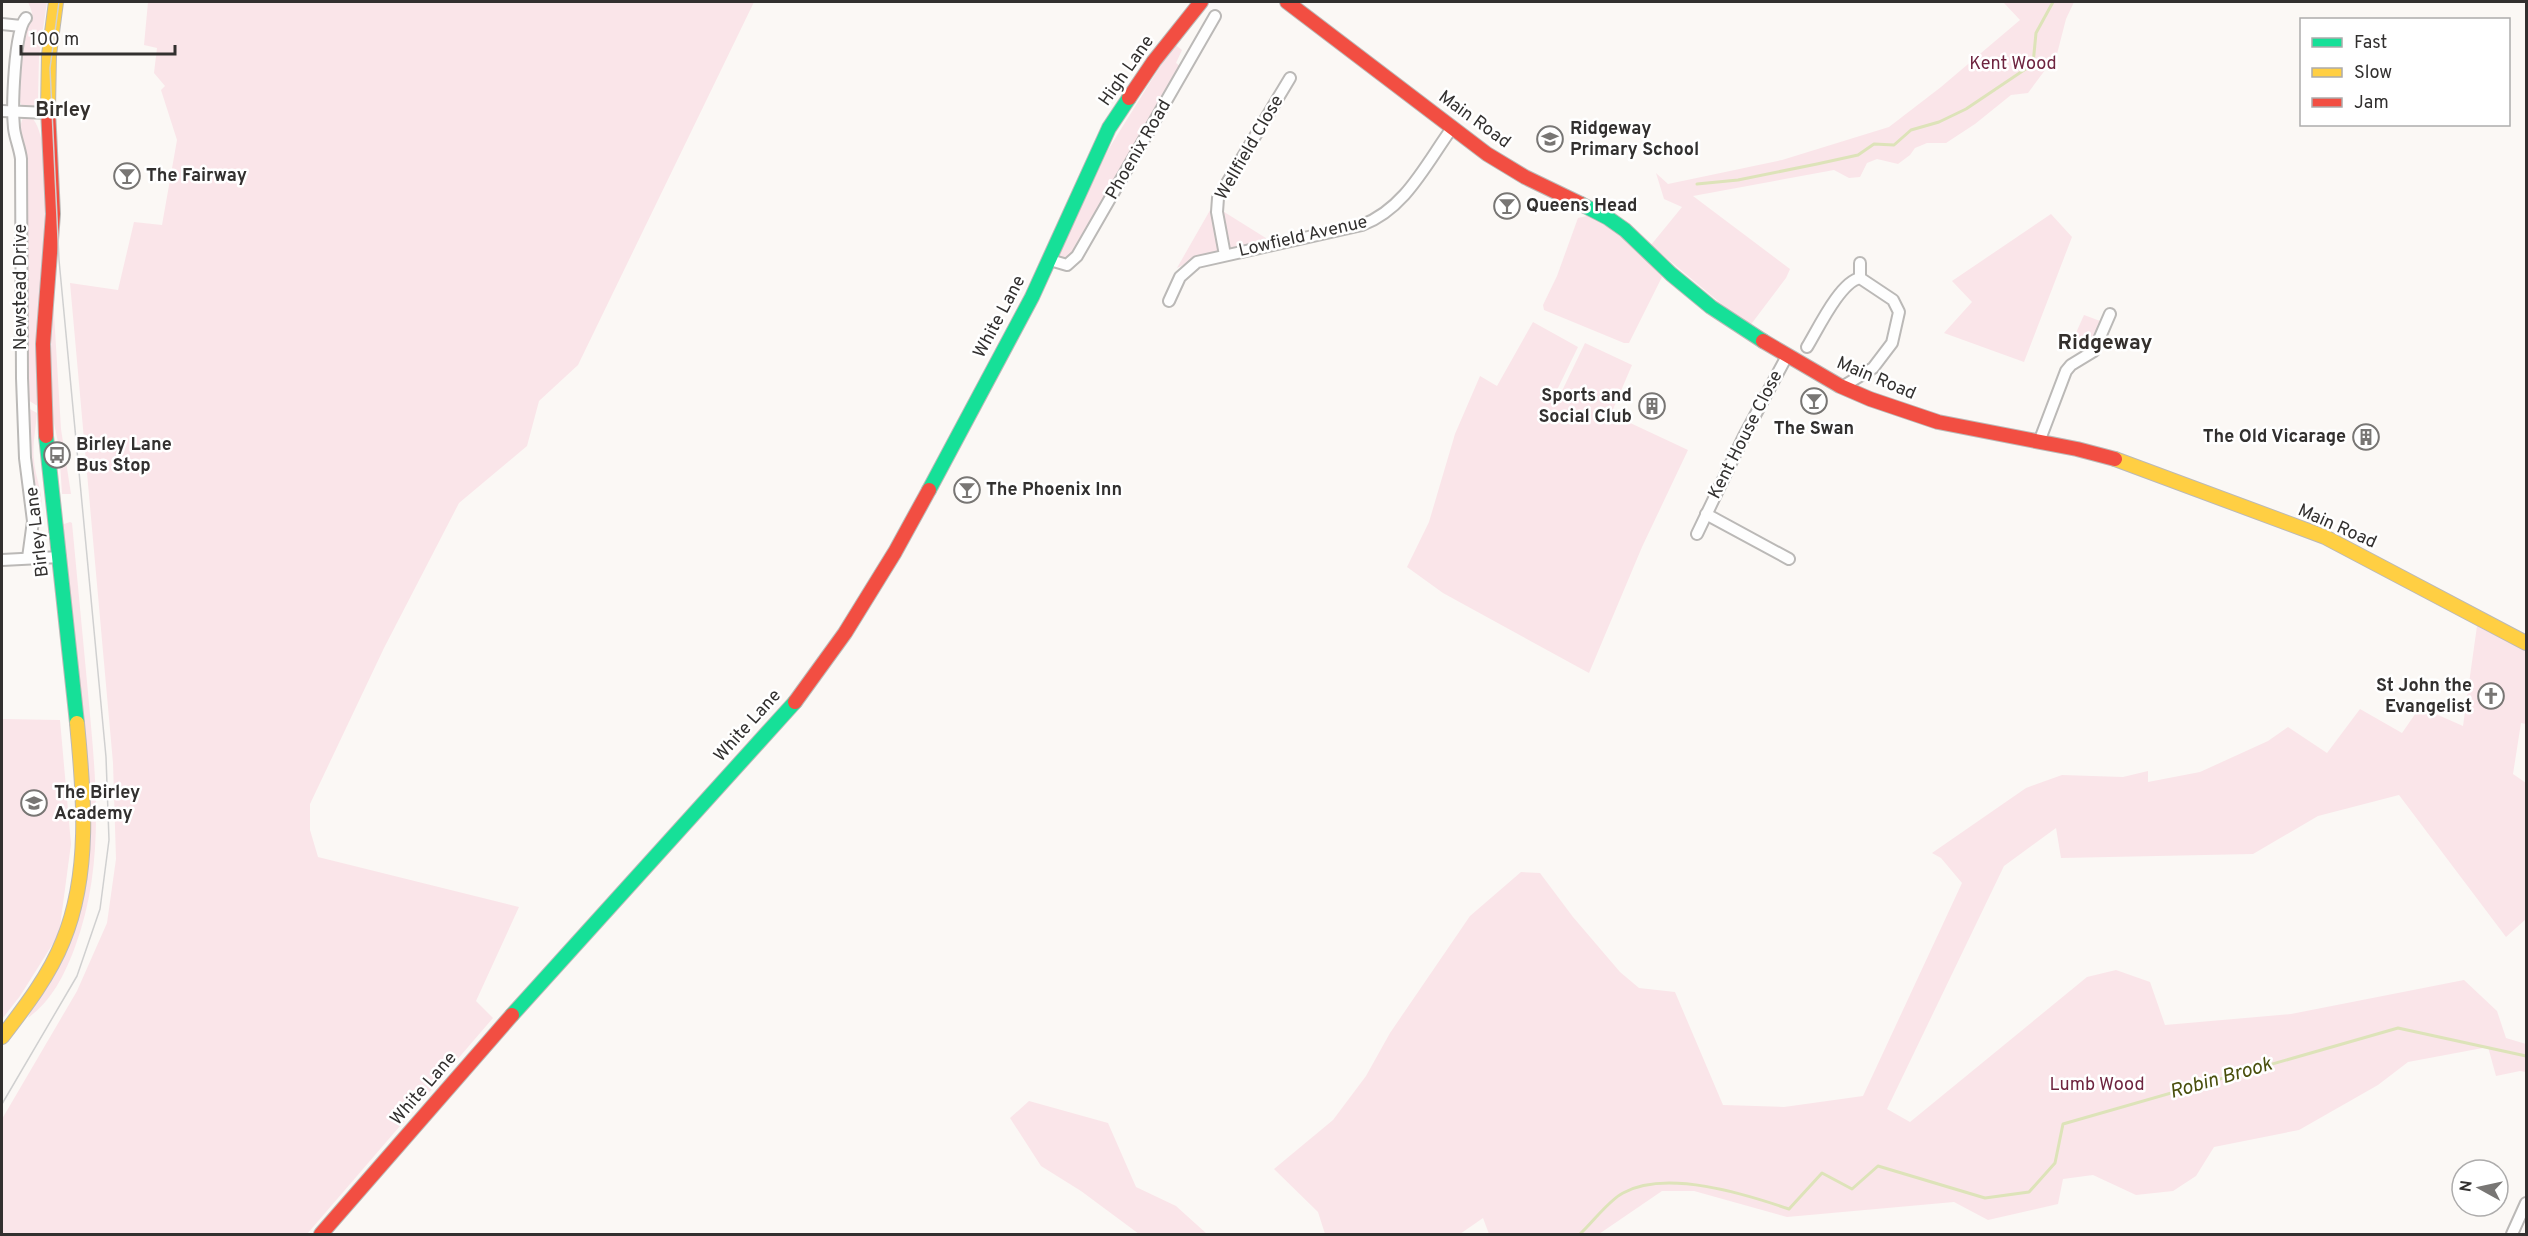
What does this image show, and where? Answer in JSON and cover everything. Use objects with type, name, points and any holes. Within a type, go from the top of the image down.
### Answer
[{"type":"street","name":"Birley Lane","points":[[2,1037],[41,981],[63,941],[74,910],[78,887],[82,828],[81,783],[60,556],[49,476],[44,394],[43,348],[53,218],[48,113],[48,49],[56,2]]},
{"type":"street","name":"High Lane","points":[[1091,165],[1109,128],[1154,61],[1201,2]]},
{"type":"street","name":"Main Road","points":[[1287,2],[1487,154],[1525,177],[1578,202],[1617,224],[1711,307],[1787,356],[1842,387],[1938,422],[2115,459],[2325,537],[2526,643]]},
{"type":"street","name":"Phoenix Road","points":[[1050,260],[1067,265],[1077,256],[1215,16]]},
{"type":"street","name":"Newstead Drive","points":[[2,24],[23,22],[7,111],[21,159],[22,378],[25,458],[33,521],[28,558]]},
{"type":"street","name":"Wellfield Close","points":[[1225,255],[1217,212],[1218,198],[1290,78]]},
{"type":"street","points":[[7,111],[48,113]]},
{"type":"street","name":"Lowfield Avenue","points":[[1169,301],[1177,282],[1188,268],[1207,258],[1362,225],[1385,215],[1407,193],[1452,128]]},
{"type":"street","name":"White Lane","points":[[321,1234],[544,978],[794,702],[845,633],[895,552],[1032,297],[1091,165]]},
{"type":"street","points":[[1860,264],[1860,278]]},
{"type":"street","points":[[1807,347],[1840,294],[1853,279],[1860,278],[1893,300],[1899,312],[1892,343],[1873,368],[1842,387]]},
{"type":"street","points":[[2038,442],[2066,371],[2071,365],[2094,351],[2110,314]]},
{"type":"street","name":"Kent House Close","points":[[1697,534],[1787,356]]},
{"type":"street","name":"Kent House Close","points":[[1706,514],[1789,559]]},
{"type":"street","points":[[2,560],[60,556]]},
{"type":"street","points":[[2512,1234],[2526,1203]]},
{"type":"green space","points":[[28,2],[47,2],[39,57],[38,100],[34,107],[22,106],[17,89],[23,32],[30,25],[32,18]]},
{"type":"green space","points":[[148,2],[754,2],[578,365],[539,401],[527,446],[459,503],[384,648],[310,804],[310,830],[318,857],[519,907],[476,1001],[493,1018],[307,1234],[2,1234],[2,1119],[77,991],[107,923],[116,859],[113,763],[70,283],[118,290],[134,222],[162,225],[177,140],[161,90],[165,86],[154,73],[157,48],[144,45]]},
{"type":"green space","name":"Kent Wood","points":[[2005,2],[2074,2],[2066,19],[2057,54],[2028,93],[2011,95],[1975,124],[1946,143],[1927,143],[1915,148],[1898,164],[1877,159],[1867,163],[1860,177],[1849,178],[1834,170],[1693,196],[1790,269],[1786,278],[1749,327],[1651,245],[1682,207],[1664,199],[1656,173],[1668,184],[1782,160],[1889,127],[1941,87],[2020,20]]},
{"type":"green space","points":[[1174,44],[1182,50],[1176,63],[1180,66],[1074,255],[1062,261],[1058,255],[1108,150]]},
{"type":"green space","points":[[23,118],[32,118],[40,133],[46,188],[39,346],[39,407],[28,400],[25,161],[20,129]]},
{"type":"green space","points":[[1213,205],[1269,240],[1192,261],[1177,268]]},
{"type":"green space","points":[[2051,214],[2072,237],[2024,362],[1944,333],[1972,302],[1952,281]]},
{"type":"green space","points":[[1587,216],[1624,236],[1662,277],[1629,343],[1624,343],[1544,310],[1543,305],[1557,276],[1578,218]]},
{"type":"green space","points":[[53,297],[61,429],[71,494],[62,494],[59,447],[51,409],[49,342]]},
{"type":"green space","points":[[2084,315],[2103,322],[2090,349],[2071,344]]},
{"type":"green space","points":[[1533,322],[1578,347],[1557,390],[1562,391],[1585,343],[1632,365],[1611,414],[1688,450],[1642,547],[1589,673],[1443,593],[1407,567],[1429,522],[1455,434],[1480,376],[1497,386]]},
{"type":"green space","points":[[28,408],[37,413],[34,454],[42,508],[37,524]]},
{"type":"green space","points":[[72,523],[93,749],[95,849],[92,882],[85,915],[71,958],[51,995],[28,1018],[81,896],[61,525]]},
{"type":"green space","name":"Lumb Wood","points":[[2477,626],[2526,651],[2526,724],[2521,723],[2513,774],[2526,783],[2526,919],[2506,937],[2399,795],[2318,816],[2253,854],[2061,858],[2056,828],[2004,866],[1887,1109],[1910,1122],[2087,977],[2116,970],[2150,982],[2165,1025],[2291,1014],[2464,980],[2497,1011],[2506,1038],[2526,1044],[2526,1072],[2496,1076],[2488,1047],[2408,1062],[2378,1085],[2299,1130],[2214,1147],[2196,1176],[2173,1191],[2136,1195],[2093,1175],[2063,1179],[2058,1204],[1988,1220],[1954,1202],[1787,1217],[1694,1191],[1662,1191],[1599,1234],[1489,1234],[1483,1218],[1460,1234],[1325,1234],[1318,1212],[1274,1169],[1333,1120],[1366,1076],[1390,1033],[1470,916],[1521,872],[1540,873],[1573,917],[1620,972],[1639,988],[1675,992],[1723,1105],[1784,1107],[1863,1096],[1962,883],[1941,858],[1932,853],[2026,788],[2062,775],[2123,777],[2148,771],[2148,782],[2200,772],[2268,741],[2288,727],[2327,753],[2360,709],[2402,733],[2420,707],[2463,726]]},
{"type":"green space","name":"The Birley Academy","points":[[2,719],[60,720],[71,844],[59,934],[20,996],[2,1019]]},
{"type":"green space","points":[[1029,1101],[1108,1123],[1136,1187],[1176,1206],[1207,1234],[1139,1234],[1081,1191],[1041,1166],[1010,1118]]},
{"type":"waterway","points":[[1697,184],[1738,180],[1858,155],[1874,144],[1894,145],[1911,130],[1939,122],[1966,109],[2033,64],[2036,33],[2053,2]]},
{"type":"waterway","name":"Robin Brook","points":[[1580,1234],[1618,1196],[1641,1186],[1661,1183],[1706,1186],[1789,1209],[1822,1173],[1852,1189],[1878,1166],[1985,1198],[2029,1192],[2055,1163],[2063,1124],[2398,1028],[2526,1056]]},
{"type":"tram line","points":[[2,1104],[77,976],[100,909],[109,840],[106,757],[59,260],[50,68],[59,2]]},
{"type":"traffic: fast","points":[[929,490],[1032,297],[1109,128],[1129,98]]},
{"type":"traffic: fast","points":[[1581,204],[1625,230],[1671,274],[1711,307],[1763,341]]},
{"type":"traffic: fast","points":[[46,436],[77,723]]},
{"type":"traffic: fast","points":[[512,1015],[795,702]]},
{"type":"traffic: slow","points":[[48,109],[49,55],[56,2]]},
{"type":"traffic: slow","points":[[2115,459],[2325,537],[2526,643]]},
{"type":"traffic: slow","points":[[2,1037],[28,1003],[51,967],[72,915],[82,861],[83,833],[82,777],[77,723]]},
{"type":"traffic: jam","points":[[1129,98],[1154,61],[1201,2]]},
{"type":"traffic: jam","points":[[1287,2],[1487,154],[1525,177],[1581,204]]},
{"type":"traffic: jam","points":[[46,436],[43,344],[53,214],[48,109]]},
{"type":"traffic: jam","points":[[1763,341],[1840,386],[1870,399],[1938,422],[2077,449],[2115,459]]},
{"type":"traffic: jam","points":[[795,702],[845,633],[895,552],[929,490]]},
{"type":"traffic: jam","points":[[321,1234],[512,1015]]},
{"type":"place","name":"Ridgeway Primary School","points":[[1550,139]]},
{"type":"place","name":"The Fairway","points":[[127,176]]},
{"type":"place","name":"Queens Head","points":[[1507,206]]},
{"type":"place","name":"The Swan","points":[[1814,401]]},
{"type":"place","name":"Sports and Social Club","points":[[1652,406]]},
{"type":"place","name":"The Old Vicarage","points":[[2366,437]]},
{"type":"place","name":"Birley Lane Bus Stop","points":[[57,455]]},
{"type":"place","name":"The Phoenix Inn","points":[[967,490]]},
{"type":"place","name":"St John the Evangelist","points":[[2491,696]]},
{"type":"place","name":"The Birley Academy","points":[[34,803]]},
{"type":"district","name":"Birley","points":[[63,111]]},
{"type":"district","name":"Ridgeway","points":[[2105,343]]}]
